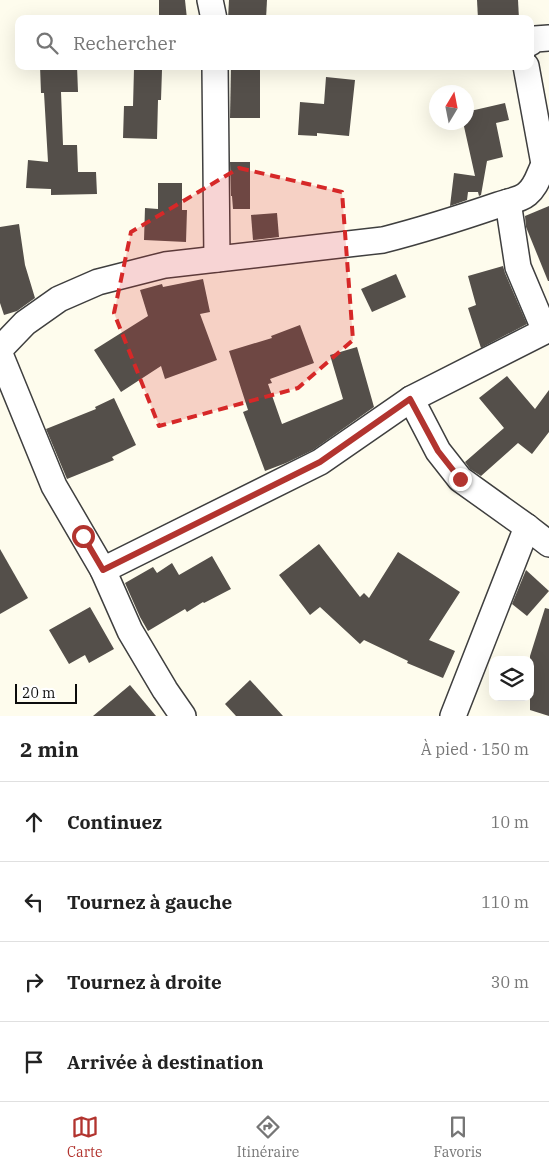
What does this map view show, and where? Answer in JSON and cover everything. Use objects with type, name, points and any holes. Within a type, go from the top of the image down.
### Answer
[{"type":"street","points":[[210,0],[213,15]]},
{"type":"street","points":[[534,40],[549,38]]},
{"type":"street","points":[[215,70],[217,259]]},
{"type":"street","points":[[0,349],[25,323],[59,299],[98,282],[165,265],[383,240],[526,196],[536,185],[546,161],[527,70]]},
{"type":"street","points":[[103,570],[320,462],[410,399],[547,330],[518,267],[508,202]]},
{"type":"street","points":[[0,354],[54,486],[103,570],[130,631],[165,690],[183,716]]},
{"type":"street","points":[[410,399],[438,451],[460,479],[549,544]]},
{"type":"street","points":[[453,716],[527,527]]},
{"type":"highlighted area","points":[[239,168],[342,192],[353,340],[298,388],[159,426],[114,313],[131,232]]},
{"type":"building","points":[[159,0],[185,0],[187,15],[159,15]]},
{"type":"building","points":[[229,0],[267,0],[266,15],[228,15]]},
{"type":"building","points":[[477,0],[518,0],[519,15],[478,15]]},
{"type":"building","points":[[40,70],[77,70],[78,92],[61,92],[63,145],[77,145],[78,172],[96,172],[97,194],[51,195],[51,189],[26,188],[28,160],[48,162],[44,93],[41,93]]},
{"type":"building","points":[[134,70],[162,70],[161,100],[158,100],[157,139],[123,138],[124,106],[133,106]]},
{"type":"building","points":[[231,70],[260,70],[260,118],[230,118]]},
{"type":"building","points":[[326,77],[355,80],[349,136],[317,133],[317,136],[298,135],[300,102],[324,104]]},
{"type":"building","points":[[505,103],[509,120],[496,123],[503,157],[487,161],[481,195],[479,196],[478,192],[468,192],[467,200],[450,206],[454,173],[475,176],[465,130],[474,130],[474,110]]},
{"type":"building","points":[[230,162],[250,162],[250,209],[233,209]]},
{"type":"building","points":[[158,183],[182,183],[182,210],[187,210],[186,242],[144,240],[145,208],[158,209]]},
{"type":"building","points":[[549,206],[548,281],[526,227],[525,216]]},
{"type":"building","points":[[277,213],[279,237],[253,240],[251,215]]},
{"type":"building","points":[[19,224],[25,265],[35,298],[17,311],[4,315],[0,303],[0,227]]},
{"type":"building","points":[[503,266],[527,324],[481,348],[468,308],[476,305],[468,276]]},
{"type":"building","points":[[396,274],[406,297],[372,312],[361,289]]},
{"type":"building","points":[[203,279],[210,312],[200,314],[217,360],[165,379],[161,366],[121,392],[94,350],[148,316],[140,290],[162,284],[163,287]]},
{"type":"building","points":[[300,325],[314,363],[270,379],[272,383],[268,384],[282,424],[343,399],[330,355],[357,347],[374,407],[313,450],[265,471],[243,412],[248,410],[229,351],[272,338],[271,336]]},
{"type":"building","points":[[507,376],[535,409],[549,390],[549,432],[532,454],[518,443],[481,476],[470,469],[465,462],[504,428],[479,398]]},
{"type":"building","points":[[114,398],[136,445],[112,457],[114,460],[67,479],[46,429],[96,409],[95,407]]},
{"type":"building","points":[[319,544],[360,597],[364,593],[369,598],[398,552],[460,592],[429,640],[455,651],[443,678],[407,663],[408,661],[364,640],[360,644],[320,607],[310,615],[279,575]]},
{"type":"building","points":[[0,549],[28,598],[0,614]]},
{"type":"building","points":[[212,556],[231,589],[187,612],[185,609],[148,631],[125,583],[153,567],[157,573],[172,563],[179,575]]},
{"type":"building","points":[[526,570],[549,591],[527,616],[512,604]]},
{"type":"building","points":[[90,607],[114,649],[89,663],[85,655],[69,664],[49,630]]},
{"type":"building","points":[[545,608],[549,609],[549,716],[530,710],[530,701],[534,701],[534,656],[530,656]]},
{"type":"building","points":[[250,680],[283,716],[236,716],[225,704]]},
{"type":"building","points":[[130,685],[156,716],[93,716]]},
{"type":"route","points":[[83,536],[103,570],[320,462],[410,399],[438,451],[460,479]]}]
